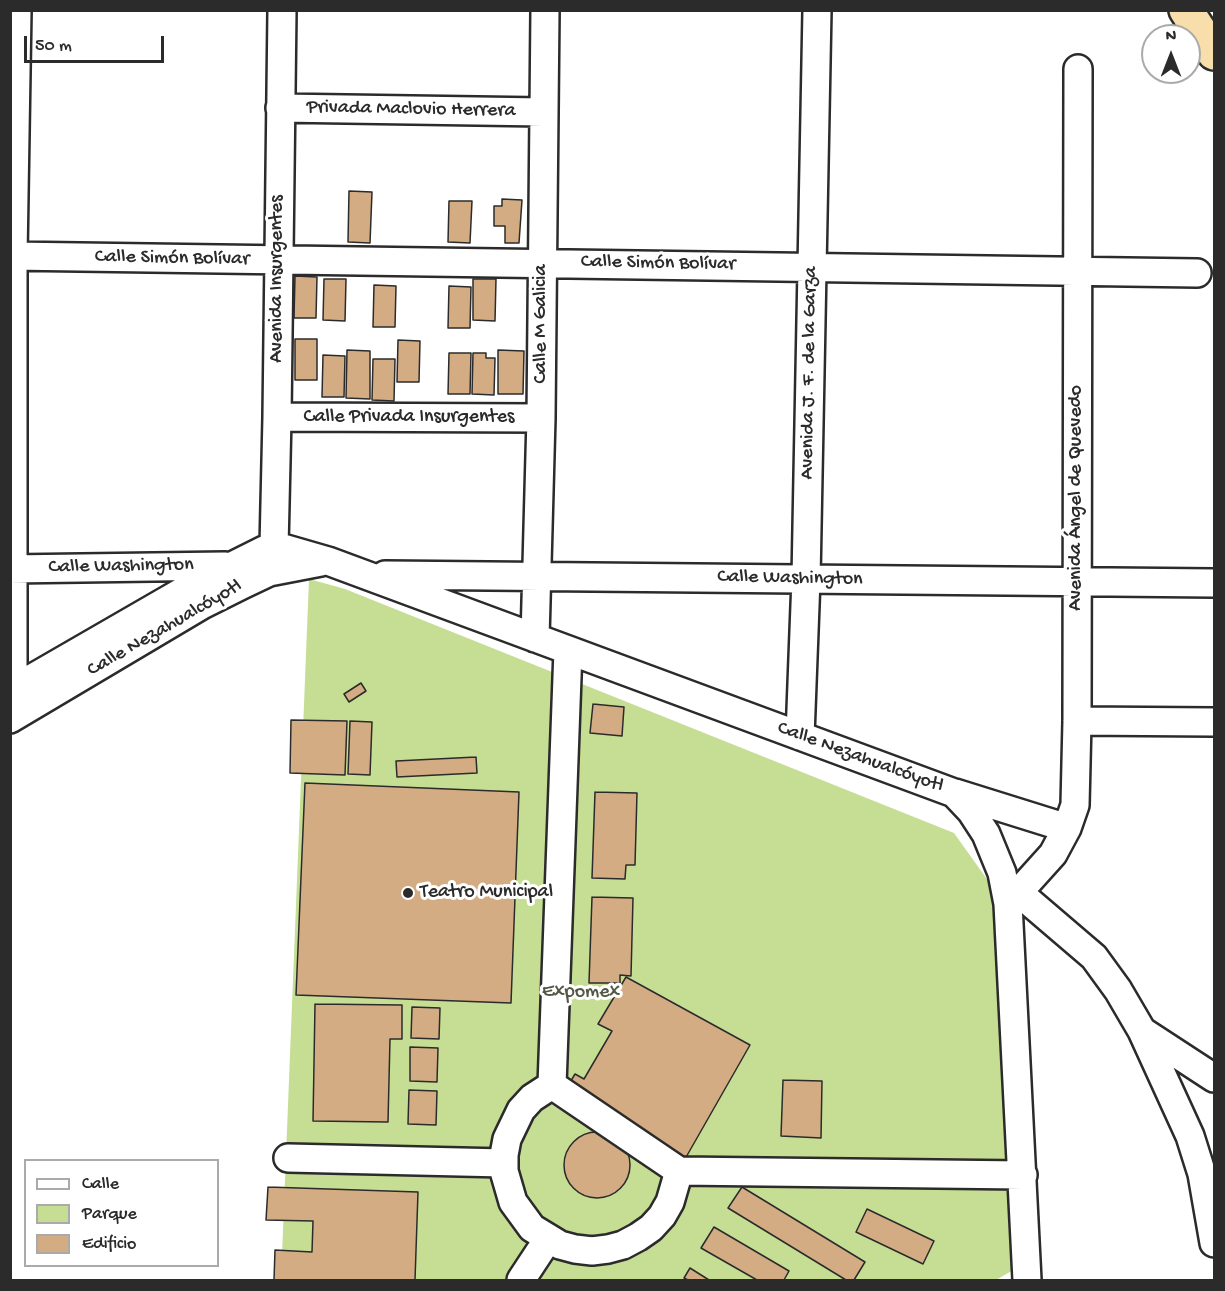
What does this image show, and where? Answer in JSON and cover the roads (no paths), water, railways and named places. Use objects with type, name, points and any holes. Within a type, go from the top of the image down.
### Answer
[{"type":"highway","points":[[1186,10],[1215,53]]},
{"type":"highway","points":[[1195,10],[1215,44]]},
{"type":"street","points":[[12,704],[12,256],[17,10]]},
{"type":"street","name":"Avenida Insurgentes","points":[[274,547],[278,417],[282,10]]},
{"type":"street","name":"Calle M Galicia","points":[[535,638],[541,418],[545,10]]},
{"type":"street","name":"Avenida J. F. de la Garza","points":[[800,736],[807,579],[817,10]]},
{"type":"street","name":"Avenida Ángel de Quevedo","points":[[1013,898],[1053,854],[1067,828],[1075,805],[1078,69]]},
{"type":"street","name":"Privada Maclovio Herrera","points":[[280,108],[543,112]]},
{"type":"street","name":"Calle Simón Bolívar","points":[[12,256],[1197,273]]},
{"type":"street","name":"Calle Privada Insurgentes","points":[[278,417],[541,418]]},
{"type":"street","name":"Calle Nezahualcóyotl","points":[[237,575],[264,550],[274,547],[328,561],[954,793],[986,834],[1013,898],[1025,1279]]},
{"type":"street","name":"Calle Nezahualcóyotl","points":[[12,704],[192,586],[237,575],[269,572],[290,566],[328,561]]},
{"type":"street","name":"Calle Washington","points":[[11,569],[237,575]]},
{"type":"street","name":"Calle Washington","points":[[366,575],[1215,583]]},
{"type":"street","points":[[552,1085],[568,650]]},
{"type":"street","points":[[1077,722],[1215,722]]},
{"type":"street","points":[[954,793],[1067,828]]},
{"type":"street","points":[[1013,898],[1094,957],[1118,990],[1142,1031],[1190,1136],[1202,1174],[1215,1243]]},
{"type":"street","points":[[1142,1031],[1215,1078]]},
{"type":"street","points":[[552,1085],[532,1098],[517,1117],[507,1139],[504,1163],[507,1187],[513,1202],[532,1228],[548,1239],[575,1249],[591,1251],[608,1249],[638,1238],[651,1228],[666,1209],[676,1187],[679,1171]]},
{"type":"street","points":[[552,1085],[679,1171],[1023,1175]]},
{"type":"street","points":[[288,1158],[504,1163]]},
{"type":"street","points":[[521,1281],[548,1239]]},
{"type":"place","name":"Teatro Municipal","points":[[408,893]]},
{"type":"park label","name":"Expomex","points":[[581,993]]}]
